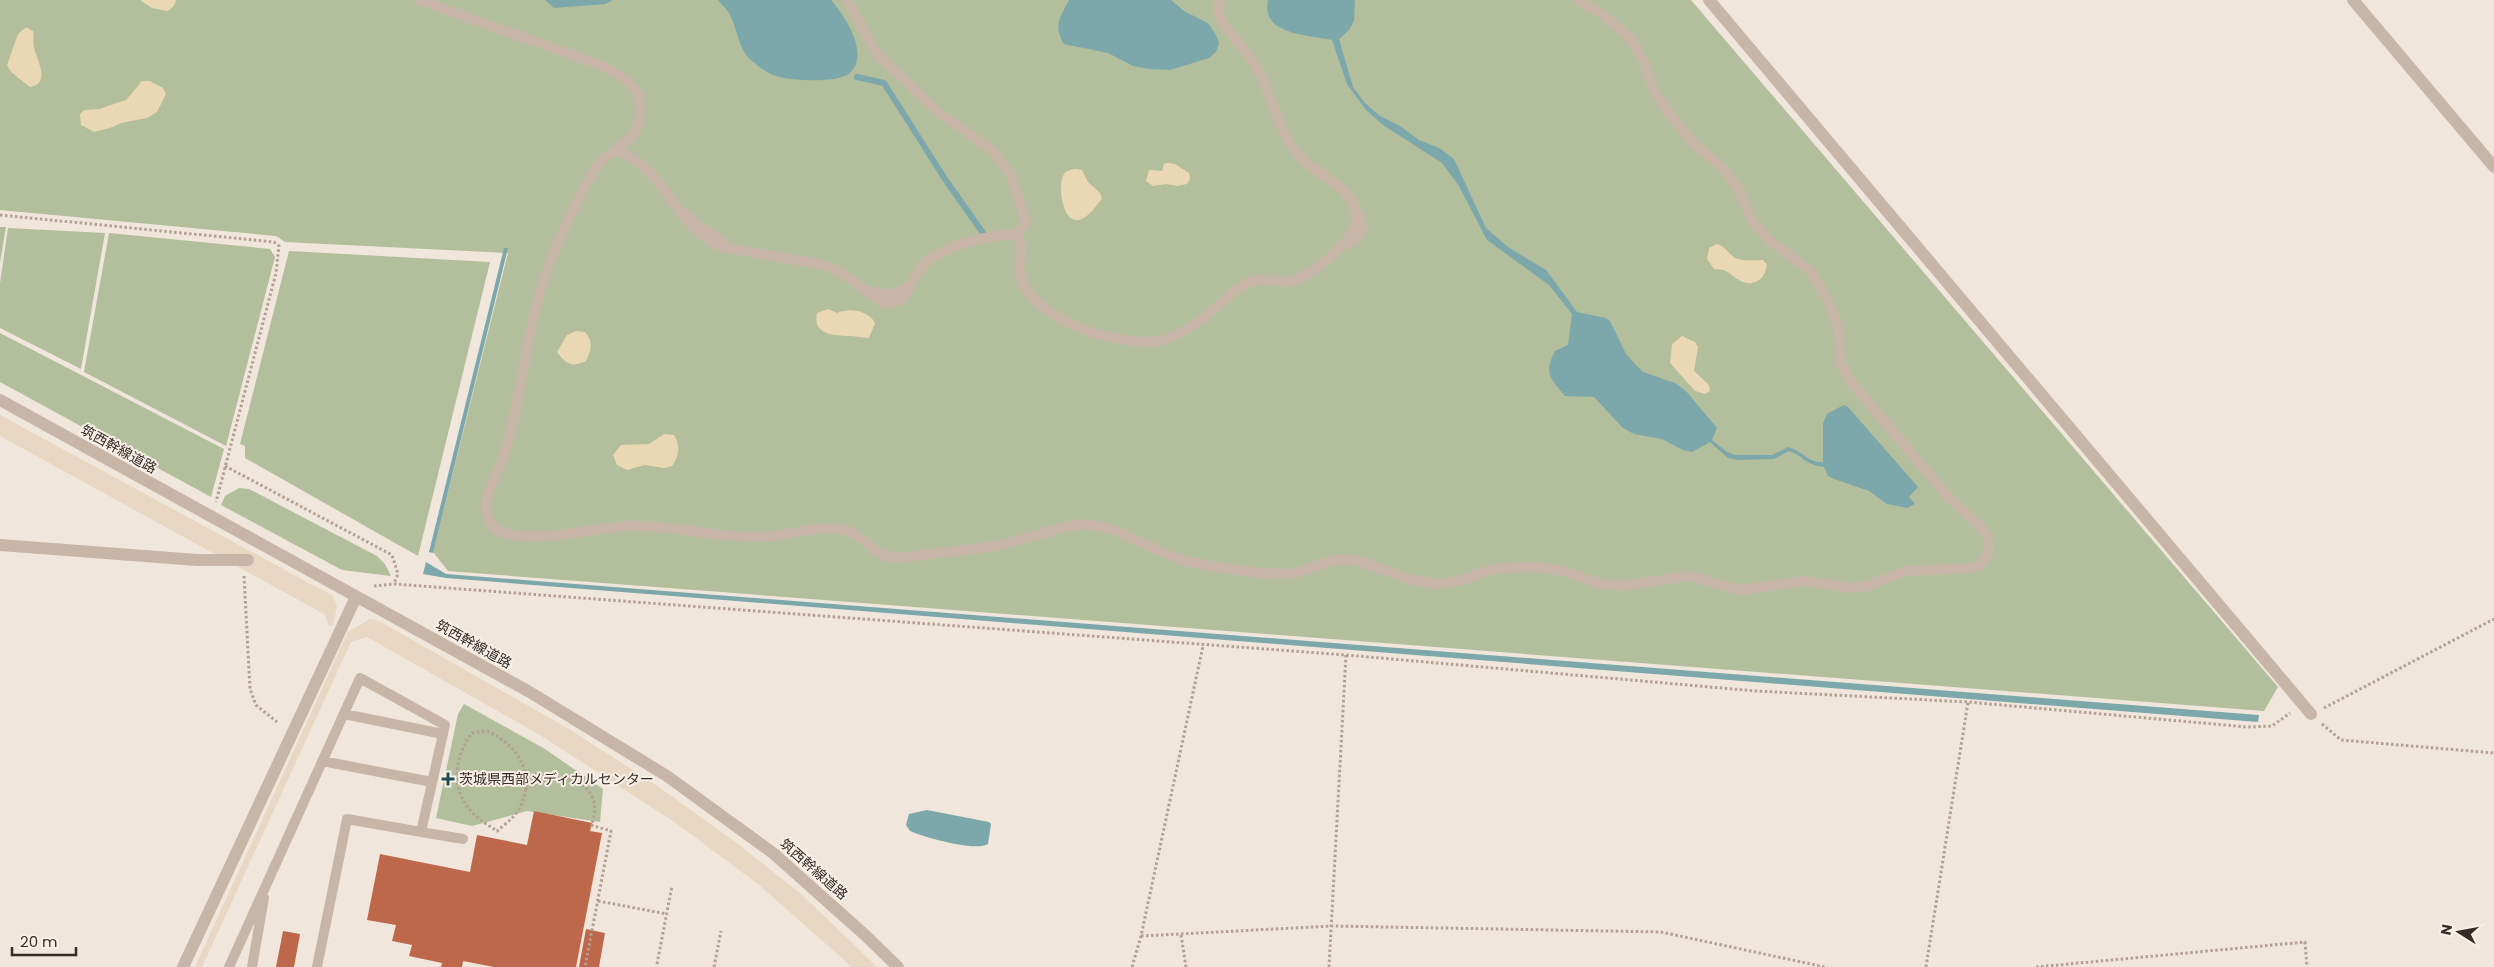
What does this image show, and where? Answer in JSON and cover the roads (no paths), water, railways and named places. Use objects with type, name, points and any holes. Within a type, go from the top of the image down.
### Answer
[{"type":"street","points":[[1709,0],[2307,709]]},
{"type":"street","points":[[2353,0],[2494,166]]},
{"type":"street","name":"筑西幹線道路","points":[[0,400],[528,691],[667,776],[774,853],[898,967]]},
{"type":"street","points":[[0,546],[196,560],[246,560]]},
{"type":"street","points":[[183,967],[356,597]]},
{"type":"lane","points":[[419,0],[600,65],[624,78],[634,86],[640,98],[640,113],[633,138],[634,159]]},
{"type":"lane","points":[[847,0],[877,54],[938,112],[994,152],[1011,175],[1026,222],[1020,273],[1026,289],[1047,310],[1077,327],[1116,339],[1144,341],[1168,339],[1202,319],[1248,282],[1259,279],[1288,282],[1305,276],[1341,247],[1352,234],[1356,218],[1355,211],[1346,195],[1300,157],[1287,139],[1259,70],[1221,20],[1218,11],[1220,0]]},
{"type":"lane","points":[[633,138],[615,151],[609,152],[596,167],[571,215],[547,271],[531,326],[505,454],[487,499],[486,510],[490,523],[500,532],[510,535],[536,536],[624,526],[670,527],[735,536],[760,537],[825,528],[842,529],[856,534],[883,555],[897,558],[997,546],[1065,527],[1098,525],[1181,560],[1216,567],[1260,574],[1292,574],[1334,560],[1355,560],[1409,579],[1436,584],[1459,581],[1490,570],[1514,567],[1539,567],[1567,572],[1600,584],[1621,586],[1689,576],[1740,590],[1806,581],[1852,588],[1868,586],[1905,571],[1973,568],[1981,564],[1986,558],[1989,547],[1988,538],[1982,527],[1950,499],[1851,382],[1841,364],[1839,331],[1828,298],[1810,271],[1770,241],[1751,219],[1739,190],[1723,168],[1692,142],[1665,108],[1654,88],[1643,59],[1629,37],[1602,14],[1578,0]]},
{"type":"lane","points":[[615,151],[634,159],[658,181],[678,209],[702,237],[721,247],[819,264],[840,272],[882,302],[898,303],[905,296],[926,261],[945,250],[988,238],[1016,235],[1026,222]]},
{"type":"lane","points":[[1016,235],[1023,247]]},
{"type":"lane","points":[[229,967],[360,678],[445,725],[421,832]]},
{"type":"lane","points":[[344,714],[443,734]]},
{"type":"lane","points":[[322,761],[432,782]]},
{"type":"lane","points":[[318,967],[348,819],[464,839]]},
{"type":"lane","points":[[252,967],[267,883]]},
{"type":"water","points":[[545,0],[613,0],[605,4],[554,8]]},
{"type":"water","points":[[718,0],[831,0],[843,15],[853,34],[857,55],[856,64],[851,72],[845,76],[826,80],[790,79],[770,74],[747,56],[729,13]]},
{"type":"water","points":[[1069,0],[1171,0],[1184,11],[1208,23],[1219,43],[1216,52],[1209,58],[1170,70],[1133,66],[1108,53],[1064,44],[1058,26]]},
{"type":"water","points":[[1268,0],[1355,0],[1354,21],[1349,30],[1339,39],[1353,87],[1365,103],[1380,116],[1400,126],[1419,140],[1439,148],[1454,159],[1486,228],[1508,247],[1546,270],[1577,312],[1606,318],[1610,321],[1626,354],[1643,372],[1675,383],[1686,391],[1717,428],[1712,440],[1727,452],[1735,455],[1772,455],[1788,447],[1813,460],[1823,462],[1823,423],[1827,414],[1844,405],[1848,407],[1918,487],[1909,497],[1915,504],[1907,508],[1887,504],[1869,491],[1828,476],[1824,467],[1813,464],[1789,451],[1774,459],[1738,460],[1728,458],[1710,442],[1692,452],[1683,450],[1662,439],[1634,434],[1623,428],[1594,397],[1565,396],[1550,376],[1549,371],[1551,359],[1555,351],[1568,345],[1572,314],[1549,285],[1487,240],[1459,186],[1442,163],[1383,125],[1366,110],[1347,84],[1332,40],[1300,34],[1279,27],[1271,20],[1268,12]]},
{"type":"water","points":[[504,248],[508,248],[433,553],[429,552]]},
{"type":"water","points":[[426,562],[446,574],[2259,715],[2258,722],[446,578],[423,574]]},
{"type":"water","points":[[927,810],[989,822],[991,824],[988,844],[981,846],[961,845],[926,837],[910,831],[906,825],[909,814]]},
{"type":"waterway","points":[[857,77],[884,83],[945,179],[983,233]]},
{"type":"place","name":"茨城県西部メディカルセンター","points":[[448,779]]}]
